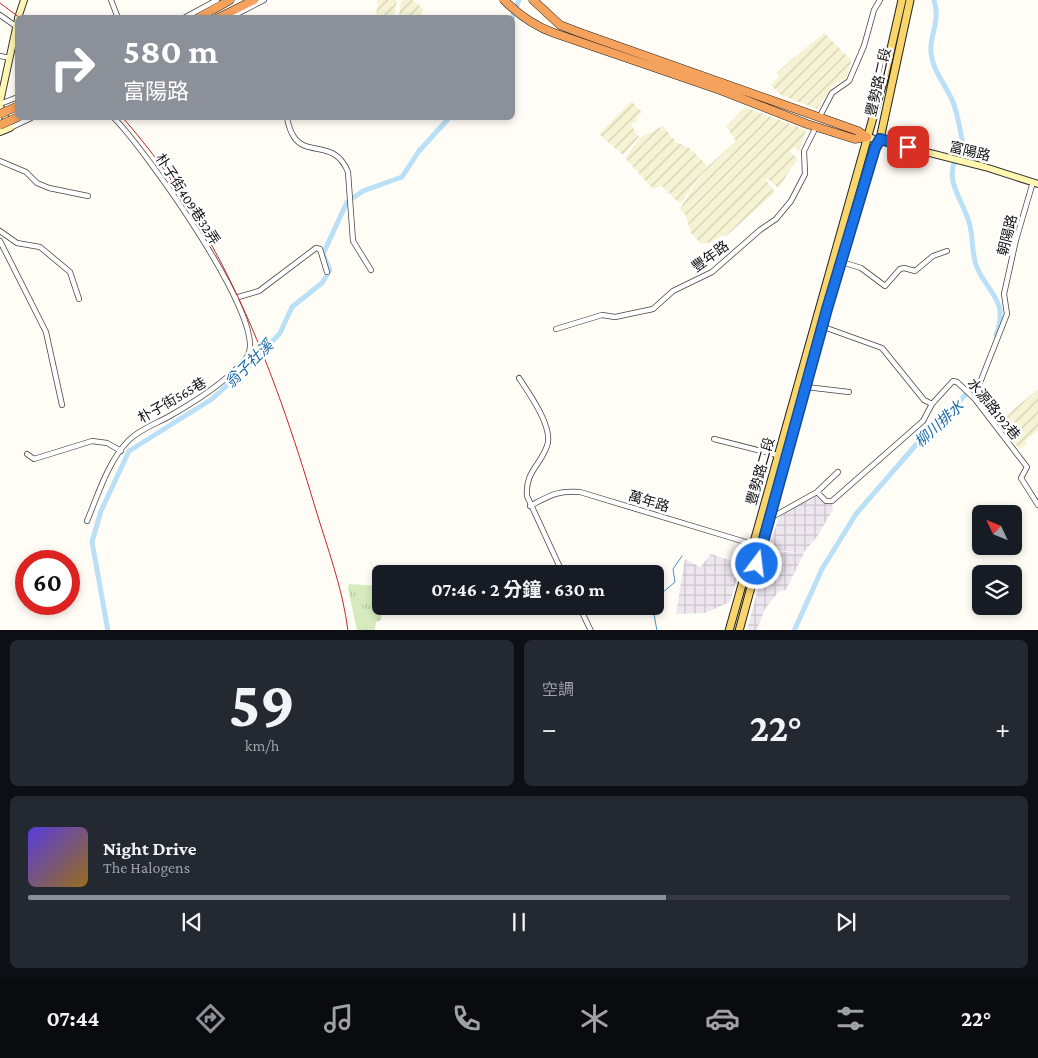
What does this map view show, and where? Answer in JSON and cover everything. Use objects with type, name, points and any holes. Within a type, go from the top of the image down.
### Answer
[{"type":"highway","points":[[213,13],[228,0]]},
{"type":"highway","points":[[213,13],[245,0]]},
{"type":"highway","points":[[224,15],[254,0]]},
{"type":"highway","points":[[504,0],[518,14],[538,27],[858,130],[867,137]]},
{"type":"highway","points":[[533,0],[560,25],[721,86]]},
{"type":"highway","points":[[0,114],[15,107]]},
{"type":"highway","points":[[0,125],[15,118]]},
{"type":"main road","name":"豐勢路二段","points":[[729,630],[885,75],[902,0]]},
{"type":"main road","name":"豐勢路二段","points":[[739,630],[822,326],[875,148],[880,139],[880,131],[910,0]]},
{"type":"street","points":[[19,15],[24,0]]},
{"type":"street","points":[[111,0],[117,15]]},
{"type":"street","points":[[190,15],[217,0]]},
{"type":"street","points":[[235,15],[264,0]]},
{"type":"street","points":[[821,114],[832,93],[849,81],[860,56],[874,10],[880,0]]},
{"type":"street","points":[[0,14],[15,21]]},
{"type":"street","points":[[10,128],[0,104],[15,32]]},
{"type":"street","points":[[0,56],[10,58]]},
{"type":"street","points":[[0,104],[15,98]]},
{"type":"street","points":[[0,132],[27,120]]},
{"type":"street","name":"朴子街409巷32弄","points":[[116,120],[150,160],[181,203],[235,298]]},
{"type":"street","points":[[287,120],[294,137],[308,146],[340,156],[345,164],[348,172],[352,241],[371,270]]},
{"type":"street","name":"豐年路","points":[[556,329],[602,315],[615,317],[653,309],[673,291],[712,272],[760,230],[776,219],[792,201],[805,174],[804,154],[815,129]]},
{"type":"street","name":"富陽路","points":[[867,137],[1036,183]]},
{"type":"street","points":[[0,161],[26,172],[37,183],[49,188],[88,196]]},
{"type":"street","name":"朝陽路","points":[[974,398],[1007,314],[1004,294],[1016,240],[1036,183]]},
{"type":"street","points":[[0,231],[17,243],[40,247],[70,272],[78,299]]},
{"type":"street","points":[[0,241],[46,332],[62,404]]},
{"type":"street","points":[[235,298],[259,291],[316,248],[320,249],[327,272]]},
{"type":"street","points":[[833,255],[841,262],[861,268],[886,286],[900,269],[916,271],[932,256],[947,251]]},
{"type":"street","name":"朴子街565巷","points":[[87,521],[107,475],[120,451],[138,433],[214,389],[247,358],[250,348],[248,332],[235,298]]},
{"type":"street","points":[[814,323],[882,348],[924,400],[932,404],[923,421],[832,501],[826,501],[817,492]]},
{"type":"street","points":[[519,378],[534,401],[547,429],[547,446],[529,475],[526,485],[530,506],[559,565]]},
{"type":"street","name":"水源路192巷","points":[[932,404],[953,381],[957,382],[974,398],[1027,467],[1021,478],[1038,505]]},
{"type":"street","points":[[806,387],[848,392]]},
{"type":"street","points":[[714,439],[777,455]]},
{"type":"street","points":[[27,454],[34,459],[96,441],[111,444],[120,451]]},
{"type":"street","points":[[772,513],[776,515],[817,492],[838,472]]},
{"type":"street","name":"萬年路","points":[[530,506],[554,493],[564,491],[580,492],[762,547]]},
{"type":"street","points":[[584,615],[592,630]]},
{"type":"shaded area","points":[[378,0],[397,0],[394,15],[376,15]]},
{"type":"shaded area","points":[[401,0],[413,0],[423,9],[422,15],[399,15]]},
{"type":"shaded area","points":[[824,33],[850,59],[851,63],[846,78],[834,84],[817,109],[781,95],[771,85],[779,76],[777,73]]},
{"type":"shaded area","points":[[631,101],[642,112],[636,118],[638,120],[631,125],[639,137],[623,155],[599,134]]},
{"type":"shaded area","points":[[745,107],[806,130],[799,151],[794,147],[790,152],[798,159],[778,188],[767,178],[765,179],[775,192],[726,236],[721,236],[711,242],[701,244],[691,233],[686,216],[680,209],[704,170],[736,141],[726,126]]},
{"type":"shaded area","points":[[663,126],[676,142],[689,148],[707,165],[682,202],[679,203],[662,186],[653,189],[625,158],[640,138]]},
{"type":"shaded area","points":[[1038,389],[1038,430],[1025,441],[1027,444],[1019,449],[1003,427],[1004,425],[1001,420]]},
{"type":"shaded area","points":[[818,494],[825,502],[832,503],[833,509],[817,537],[803,553],[768,549],[779,517]]},
{"type":"shaded area","points":[[768,551],[804,553],[786,590],[779,591],[765,609],[757,630],[747,630]]},
{"type":"shaded area","points":[[711,554],[741,564],[730,602],[705,613],[676,614],[685,559],[700,567]]},
{"type":"green space","points":[[349,584],[372,585],[372,615],[381,615],[381,620],[376,622],[375,630],[357,630],[348,588]]},
{"type":"waterway","name":"翁子社溪","points":[[513,15],[519,0]]},
{"type":"waterway","name":"柳川排水","points":[[934,0],[936,22],[931,46],[932,60],[953,102],[963,144],[956,157],[952,177],[970,226],[976,265],[998,305],[1000,323],[996,335]]},
{"type":"waterway","name":"翁子社溪","points":[[108,630],[92,542],[101,511],[129,451],[212,399],[252,363],[280,333],[292,307],[322,283],[330,270],[323,254],[347,202],[363,191],[402,177],[419,151],[447,120]]},
{"type":"waterway","name":"柳川排水","points":[[794,630],[822,569],[856,514],[921,439],[938,428],[964,396],[977,386],[979,381]]},
{"type":"waterway","points":[[664,591],[675,582],[673,569],[682,556]]},
{"type":"waterway","points":[[654,615],[657,630]]},
{"type":"railway","points":[[0,3],[16,15]]},
{"type":"railway","points":[[125,120],[158,161],[216,253],[262,351],[299,454],[339,584],[348,630]]},
{"type":"route","points":[[757,564],[827,309],[875,148],[880,139],[908,147]]}]
